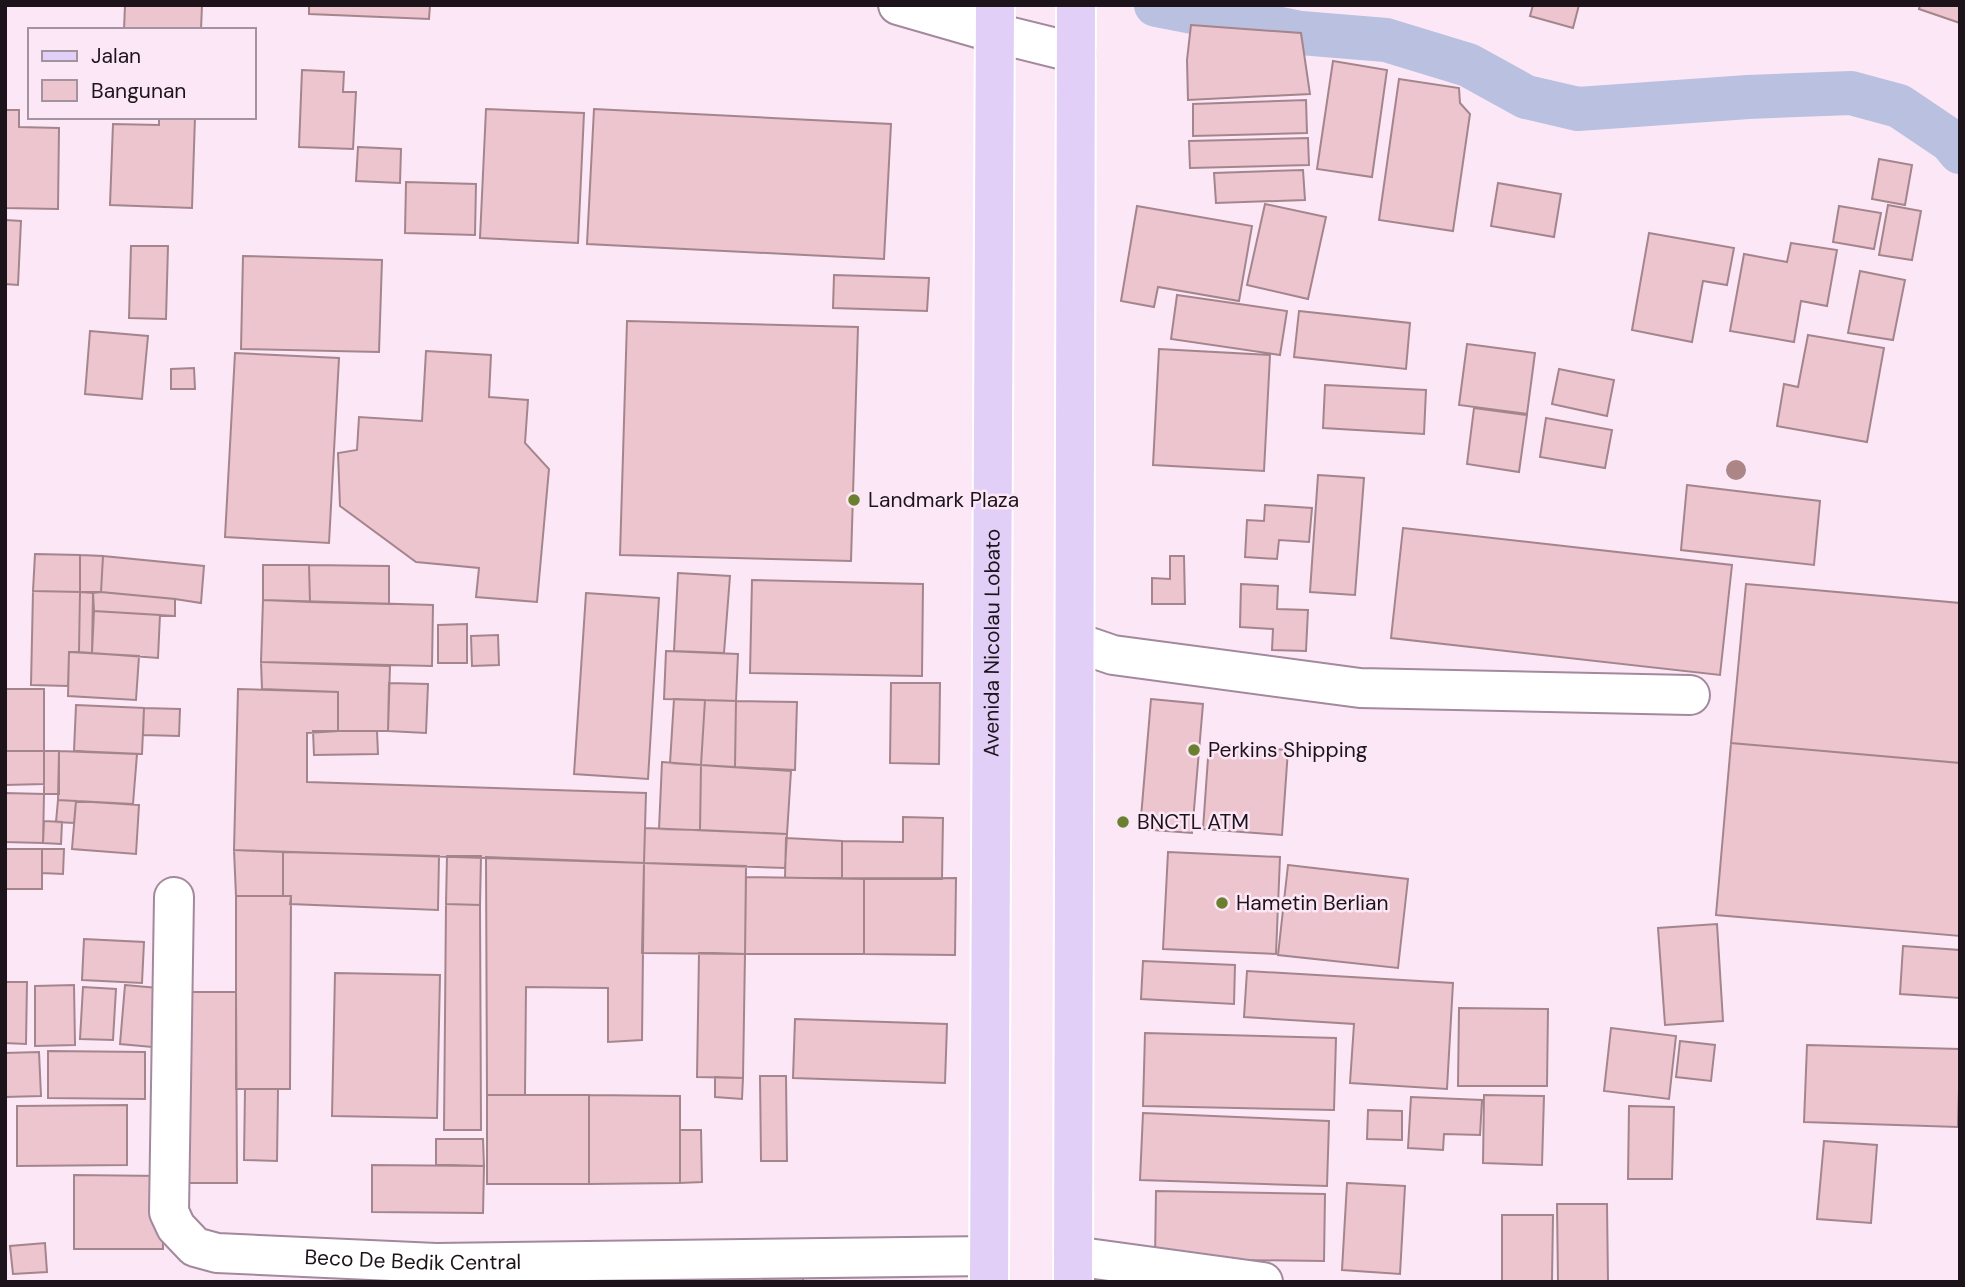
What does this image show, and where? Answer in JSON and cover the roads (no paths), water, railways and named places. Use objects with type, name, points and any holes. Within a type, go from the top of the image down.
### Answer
[{"type":"main road","points":[[1073,1269],[1076,5]]},
{"type":"main road","name":"Avenida Nicolau Lobato","points":[[989,1269],[995,16]]},
{"type":"street","points":[[898,5],[995,16],[1076,53]]},
{"type":"street","points":[[1075,642],[1113,655],[1360,688],[1690,695]]},
{"type":"street","name":"Beco De Bedik Central","points":[[174,897],[169,1212],[176,1227],[195,1247],[217,1253],[436,1263],[989,1269]]},
{"type":"street","points":[[1073,1269],[1263,1282]]},
{"type":"waterway","points":[[1156,5],[1301,33],[1386,40],[1468,65],[1526,97],[1578,109],[1851,93],[1899,106],[1951,141],[1960,152]]},
{"type":"place","name":"Landmark Plaza","points":[[854,500]]},
{"type":"place","name":"Perkins Shipping","points":[[1194,750]]},
{"type":"place","name":"BNCTL ATM","points":[[1123,822]]},
{"type":"place","name":"Hametin Berlian","points":[[1222,903]]}]
